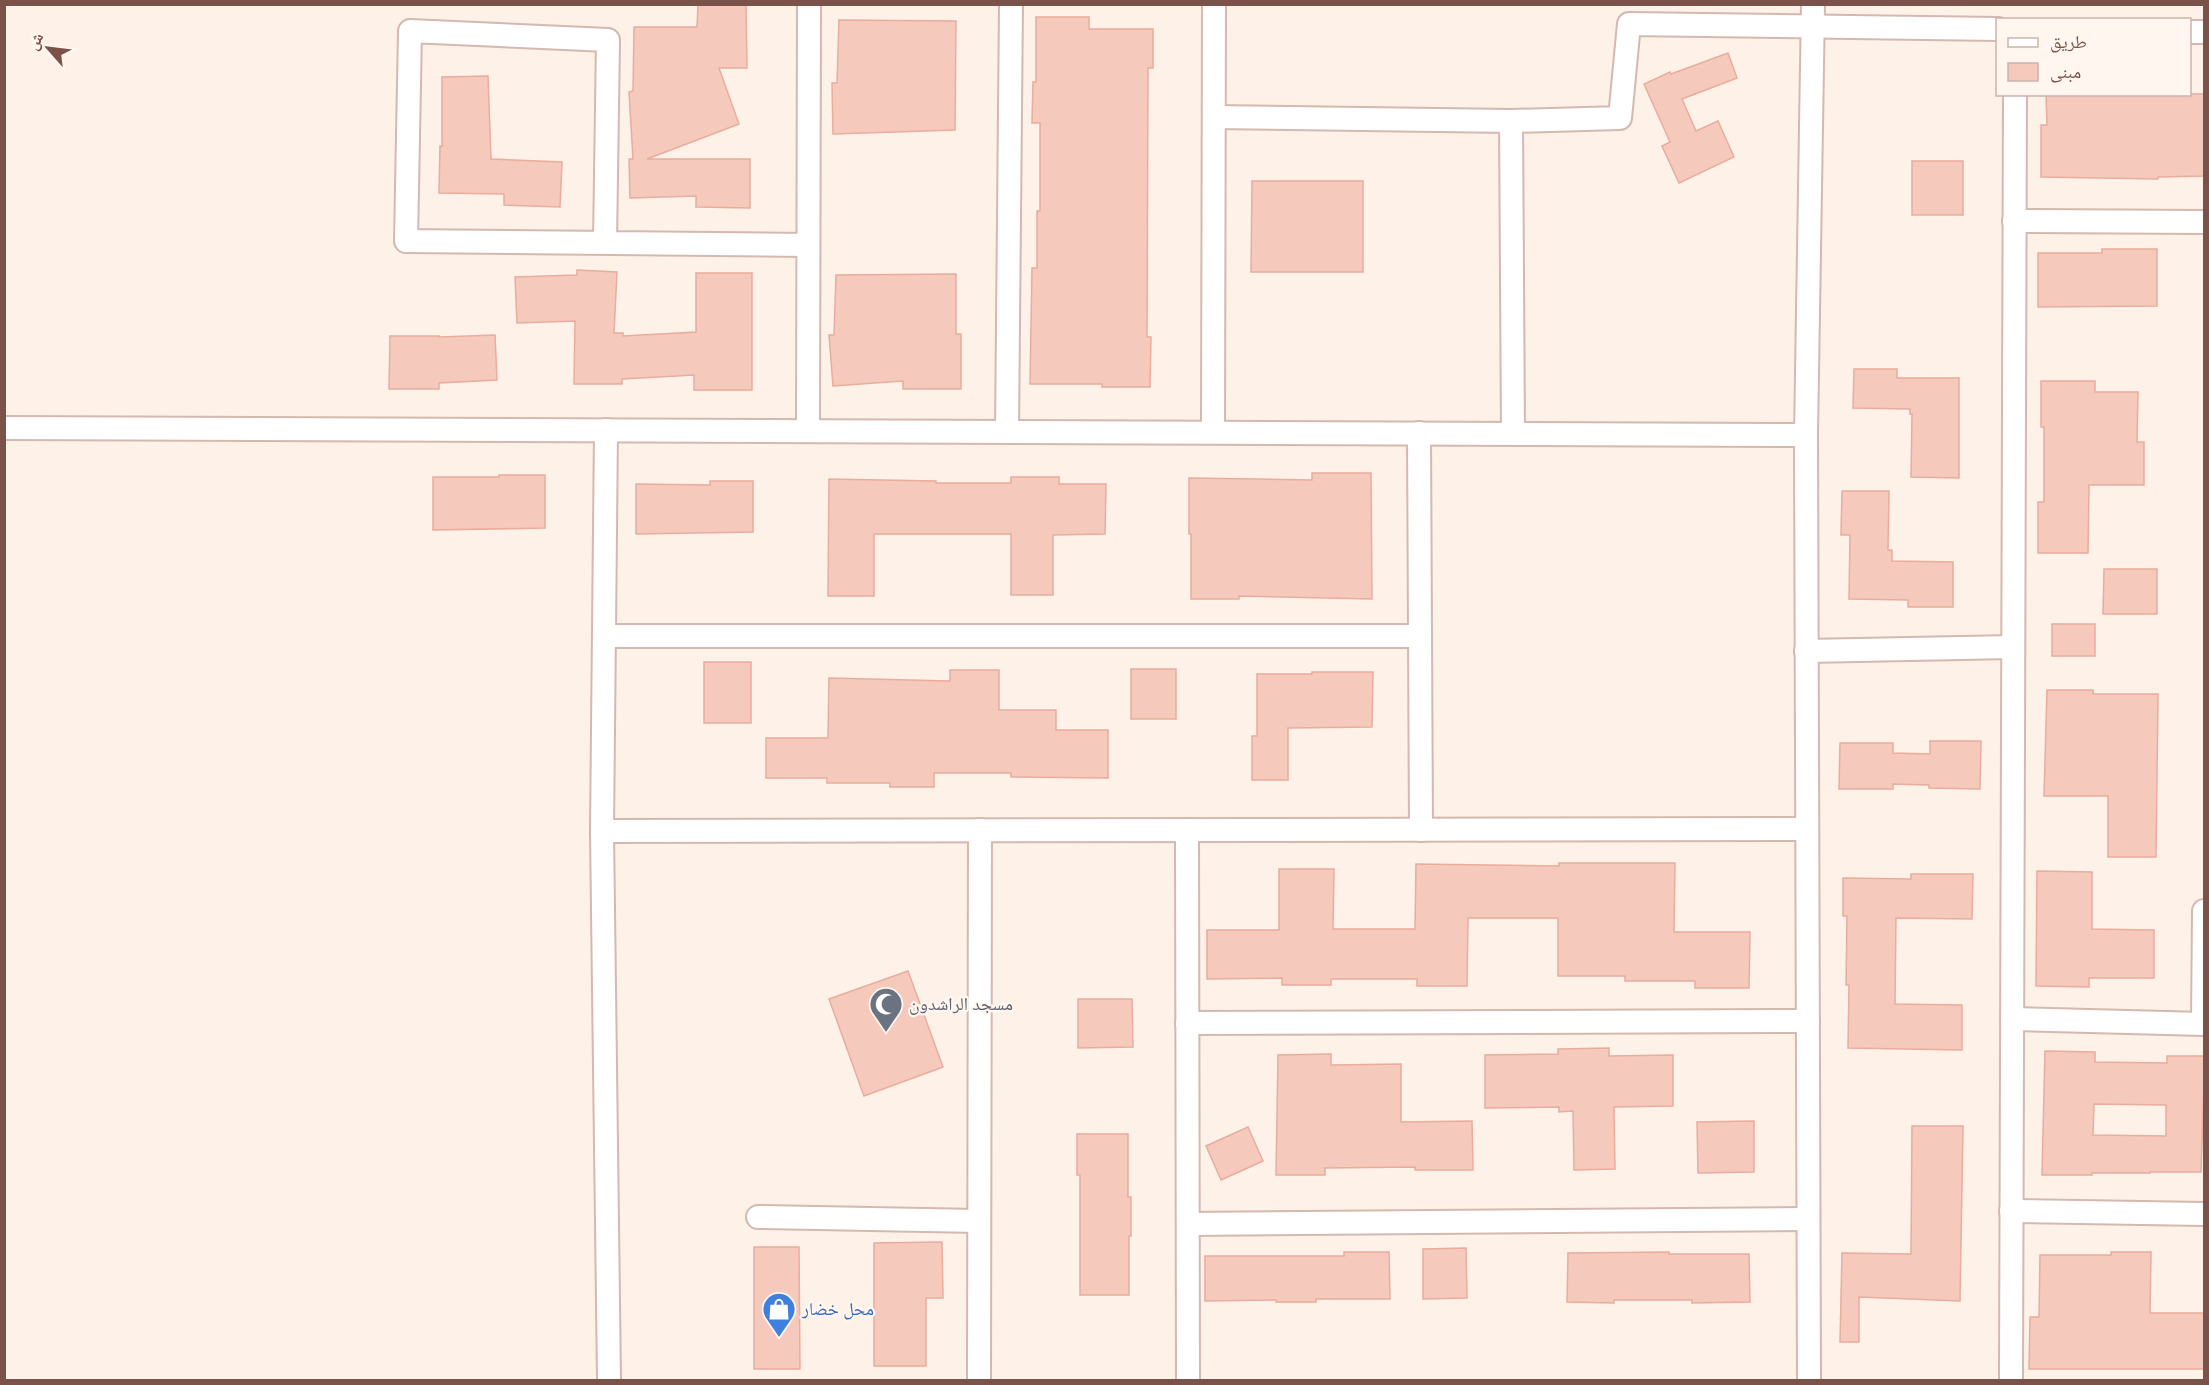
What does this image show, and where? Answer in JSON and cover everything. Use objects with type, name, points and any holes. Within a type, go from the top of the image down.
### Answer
[{"type":"street","points":[[808,430],[809,4]]},
{"type":"street","points":[[1007,431],[1011,4]]},
{"type":"street","points":[[1213,431],[1214,4]]},
{"type":"street","points":[[1214,117],[1511,121],[1620,118],[1629,24],[1813,15],[1996,29]]},
{"type":"street","points":[[1809,1380],[1806,435],[1813,15]]},
{"type":"street","points":[[605,243],[608,40],[410,31],[406,241],[605,243],[808,245]]},
{"type":"street","points":[[2011,1380],[2014,96]]},
{"type":"street","points":[[1511,121],[1513,433]]},
{"type":"street","points":[[2014,221],[2205,222]]},
{"type":"street","points":[[4,428],[1806,435]]},
{"type":"street","points":[[606,430],[602,831],[609,1380]]},
{"type":"street","points":[[1419,433],[1421,830]]},
{"type":"street","points":[[604,636],[1420,636]]},
{"type":"street","points":[[1806,651],[2013,647]]},
{"type":"street","points":[[602,831],[1807,829]]},
{"type":"street","points":[[979,1380],[980,830]]},
{"type":"street","points":[[1187,830],[1188,1380]]},
{"type":"street","points":[[2012,1019],[2204,1024],[2205,911]]},
{"type":"street","points":[[1187,1023],[1808,1021]]},
{"type":"street","points":[[2011,1211],[2205,1214]]},
{"type":"street","points":[[758,1217],[979,1221]]},
{"type":"street","points":[[1188,1224],[1808,1219]]},
{"type":"building","points":[[698,4],[746,4],[747,68],[719,68],[739,124],[647,159],[750,159],[750,208],[696,207],[696,196],[630,198],[629,159],[633,159],[629,92],[633,91],[634,27],[697,27]]},
{"type":"building","points":[[1036,17],[1089,17],[1089,29],[1153,29],[1153,68],[1148,68],[1147,337],[1151,337],[1150,387],[1030,384],[1032,268],[1037,268],[1037,211],[1040,211],[1040,123],[1032,123],[1033,82],[1036,82]]},
{"type":"building","points":[[839,20],[956,21],[955,130],[833,134],[832,83],[837,83]]},
{"type":"building","points":[[1728,53],[1737,78],[1682,99],[1696,131],[1718,121],[1734,157],[1679,183],[1662,146],[1670,142],[1644,84],[1670,72],[1671,74]]},
{"type":"building","points":[[488,76],[491,159],[562,162],[560,207],[504,205],[504,194],[439,193],[442,77]]},
{"type":"building","points":[[2191,94],[2205,94],[2205,176],[2158,177],[2158,179],[2041,177],[2041,125],[2047,125],[2046,96],[2191,96]]},
{"type":"building","points":[[1912,161],[1963,161],[1963,215],[1912,215]]},
{"type":"building","points":[[1252,181],[1363,181],[1363,272],[1251,272]]},
{"type":"building","points":[[2102,249],[2157,249],[2157,306],[2038,307],[2038,253],[2102,253]]},
{"type":"building","points":[[577,270],[617,272],[614,333],[623,333],[623,336],[696,332],[696,273],[752,273],[752,390],[694,390],[694,375],[622,379],[622,384],[574,384],[575,321],[517,323],[515,277],[577,275]]},
{"type":"building","points":[[956,274],[956,334],[961,334],[961,389],[903,389],[903,381],[833,386],[829,335],[834,335],[836,275]]},
{"type":"building","points":[[495,335],[497,380],[439,383],[439,389],[389,389],[390,336]]},
{"type":"building","points":[[1854,369],[1897,369],[1897,378],[1959,378],[1959,478],[1911,477],[1912,414],[1910,414],[1910,409],[1853,408]]},
{"type":"building","points":[[2041,381],[2095,381],[2095,392],[2138,392],[2137,442],[2144,442],[2144,485],[2089,485],[2088,553],[2038,553],[2038,502],[2044,502],[2044,427],[2041,427]]},
{"type":"building","points":[[1312,473],[1371,473],[1372,599],[1239,596],[1239,599],[1191,599],[1189,478],[1312,480]]},
{"type":"building","points":[[499,475],[545,475],[545,528],[433,530],[433,477],[499,477]]},
{"type":"building","points":[[1011,477],[1059,477],[1059,484],[1106,484],[1105,534],[1053,535],[1053,595],[1011,595],[1011,534],[874,534],[874,596],[828,596],[829,479],[1011,483]]},
{"type":"building","points":[[710,481],[753,481],[753,532],[636,534],[636,484],[710,485]]},
{"type":"building","points":[[1842,491],[1889,491],[1888,550],[1892,550],[1892,561],[1953,562],[1953,607],[1908,607],[1908,600],[1849,599],[1850,535],[1841,535]]},
{"type":"building","points":[[2104,569],[2157,569],[2157,614],[2103,614]]},
{"type":"building","points":[[2052,624],[2095,624],[2095,656],[2052,656]]},
{"type":"building","points":[[704,662],[751,662],[751,723],[704,723]]},
{"type":"building","points":[[1131,669],[1176,669],[1176,719],[1131,719]]},
{"type":"building","points":[[950,670],[999,670],[999,710],[1056,710],[1056,730],[1108,730],[1108,778],[1011,777],[1011,773],[934,773],[934,787],[890,787],[890,783],[827,783],[827,778],[766,778],[766,738],[828,738],[829,678],[950,681]]},
{"type":"building","points":[[1312,672],[1373,672],[1372,727],[1288,728],[1288,780],[1252,780],[1252,736],[1257,736],[1257,674],[1312,674]]},
{"type":"building","points":[[2047,690],[2093,690],[2093,694],[2158,694],[2156,857],[2108,857],[2108,796],[2044,796]]},
{"type":"building","points":[[1930,741],[1981,741],[1980,789],[1929,788],[1929,785],[1893,784],[1893,789],[1839,789],[1840,743],[1893,743],[1893,753],[1930,754]]},
{"type":"building","points":[[1559,863],[1675,863],[1674,932],[1750,932],[1749,988],[1695,988],[1695,981],[1625,981],[1625,976],[1558,976],[1558,918],[1468,918],[1467,986],[1417,986],[1417,979],[1331,979],[1331,985],[1282,985],[1282,978],[1207,979],[1207,930],[1279,930],[1279,869],[1334,869],[1333,929],[1415,929],[1416,864],[1559,866]]},
{"type":"building","points":[[2037,871],[2092,872],[2092,929],[2154,930],[2154,978],[2089,978],[2089,987],[2036,986]]},
{"type":"building","points":[[1911,874],[1973,874],[1972,919],[1896,918],[1895,1004],[1962,1005],[1962,1050],[1848,1048],[1847,916],[1843,916],[1843,878],[1911,879]]},
{"type":"building","name":"مسجد الراشدون","points":[[908,971],[943,1067],[864,1096],[829,999]]},
{"type":"building","points":[[1078,999],[1132,999],[1133,1047],[1078,1048]]},
{"type":"building","points":[[1609,1048],[1609,1056],[1673,1055],[1673,1106],[1614,1107],[1615,1169],[1574,1170],[1573,1111],[1559,1112],[1559,1107],[1485,1108],[1485,1055],[1558,1054],[1558,1049]]},
{"type":"building","points":[[2045,1051],[2095,1052],[2095,1062],[2167,1063],[2167,1056],[2205,1056],[2201,1172],[2042,1175]],"holes":[[[2094,1104],[2166,1105],[2166,1136],[2093,1135]]]},
{"type":"building","points":[[1331,1054],[1331,1065],[1401,1064],[1401,1122],[1472,1121],[1473,1170],[1415,1170],[1415,1167],[1325,1168],[1325,1175],[1276,1175],[1278,1055]]},
{"type":"building","points":[[1754,1121],[1754,1172],[1698,1173],[1697,1122]]},
{"type":"building","points":[[1912,1126],[1963,1126],[1960,1301],[1859,1297],[1859,1342],[1840,1342],[1842,1253],[1911,1254]]},
{"type":"building","points":[[1248,1127],[1263,1161],[1221,1180],[1206,1146]]},
{"type":"building","points":[[1077,1134],[1128,1134],[1128,1197],[1131,1197],[1129,1295],[1080,1295],[1080,1175],[1077,1175]]},
{"type":"building","points":[[942,1242],[943,1298],[926,1298],[926,1366],[874,1366],[874,1243]]},
{"type":"building","points":[[754,1247],[799,1247],[800,1369],[754,1369]]},
{"type":"building","points":[[1466,1248],[1467,1298],[1423,1299],[1423,1249]]},
{"type":"building","points":[[1344,1252],[1389,1252],[1390,1299],[1316,1299],[1316,1302],[1205,1301],[1205,1256],[1344,1256]]},
{"type":"building","points":[[1669,1252],[1669,1254],[1749,1254],[1750,1302],[1692,1303],[1692,1300],[1614,1300],[1614,1303],[1567,1302],[1568,1253]]},
{"type":"building","points":[[2111,1252],[2151,1252],[2150,1313],[2205,1313],[2205,1369],[2029,1369],[2030,1317],[2039,1317],[2040,1255],[2111,1255]]},
{"type":"place","name":"مسجد الراشدون","points":[[886,1033]]},
{"type":"place","name":"محل خضار","points":[[779,1338]]}]
